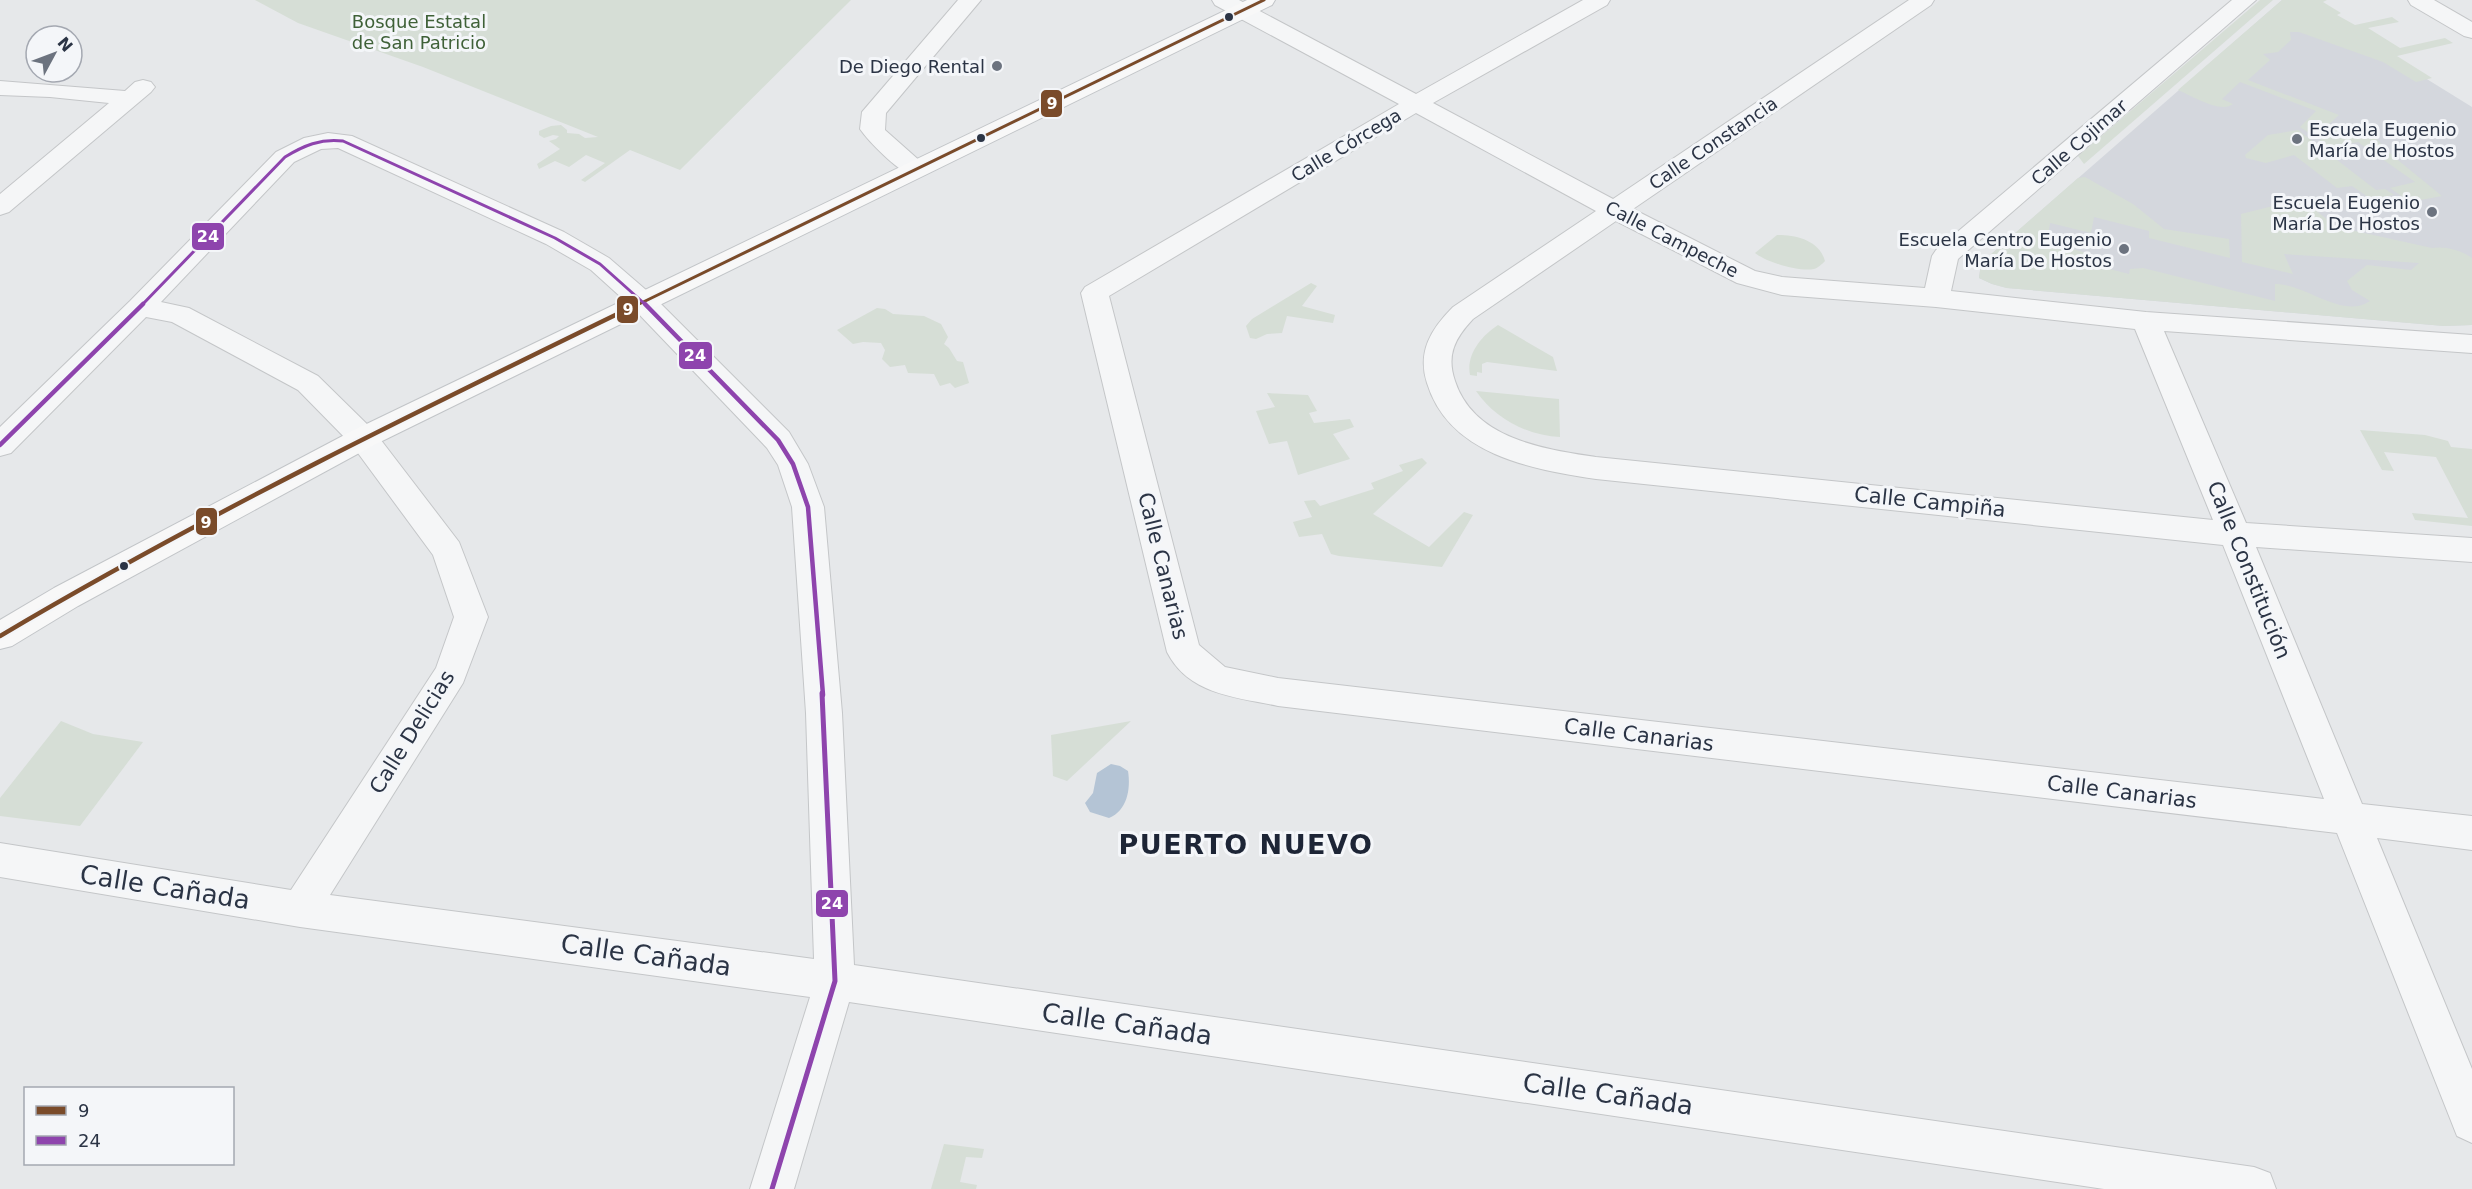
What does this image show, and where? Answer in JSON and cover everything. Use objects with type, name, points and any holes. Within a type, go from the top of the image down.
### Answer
[{"type":"main road","points":[[0,636],[66,597],[363,438],[917,169],[1243,3]]},
{"type":"street","points":[[917,169],[876,135],[872,129],[874,112],[970,0]]},
{"type":"street","name":"Calle Córcega","points":[[1095,293],[1417,103],[1599,0]]},
{"type":"street","name":"Calle Constancia","points":[[1436,364],[1440,338],[1463,313],[1923,0]]},
{"type":"street","name":"Calle Cojimar","points":[[1936,298],[1945,256],[2245,0]]},
{"type":"street","points":[[2419,0],[2472,31]]},
{"type":"street","name":"Calle Campeche","points":[[1243,3],[1417,103],[1614,210],[1746,277],[1782,286],[1936,298],[2146,321]]},
{"type":"street","points":[[0,88],[52,92],[136,92],[0,207]]},
{"type":"street","points":[[0,445],[140,307],[285,157],[324,140],[343,141],[555,238],[600,264],[643,302],[778,440],[793,464],[808,507],[824,713],[835,981],[772,1189]]},
{"type":"street","name":"Calle Canarias","points":[[1095,293],[1184,652],[1215,679],[1278,692],[2472,833]]},
{"type":"street","name":"Calle Delicias","points":[[140,307],[179,314],[308,383],[363,438],[448,551],[471,617],[451,673],[300,909]]},
{"type":"street","points":[[2146,321],[2472,344]]},
{"type":"street","name":"Calle Constitución","points":[[2146,321],[2235,534],[2472,1122]]},
{"type":"street","name":"Calle Campiña","points":[[1436,364],[1445,399],[1462,419],[1483,436],[1534,458],[1596,468],[2235,534],[2472,550]]},
{"type":"street","name":"Calle Cañada","points":[[0,860],[300,909],[835,981],[2254,1189]]},
{"type":"shaded area","name":"Escuela Eugenio María de Hostos","points":[[2282,0],[2299,0],[2472,107],[2472,325],[2444,326],[2007,288],[1979,278],[1981,263]]},
{"type":"green space","name":"Bosque Estatal de San Patricio","points":[[255,0],[851,0],[680,170],[630,150],[585,182],[581,180],[605,163],[586,155],[569,167],[555,161],[539,169],[537,164],[560,149],[549,141],[559,136],[544,138],[539,135],[539,131],[561,125],[567,133],[579,134],[585,138],[598,137],[423,67],[298,23]]},
{"type":"green space","points":[[2260,0],[2273,0],[2084,164],[2078,156]]},
{"type":"green space","points":[[2282,0],[2327,0],[2323,2],[2341,13],[2337,15],[2355,25],[2392,17],[2399,22],[2368,28],[2400,48],[2445,38],[2453,43],[2397,56],[2432,78],[2416,82],[2383,62],[2299,32],[2290,32],[2291,40],[2278,52],[2263,54],[2270,60],[2248,80],[2339,115],[2315,137],[2300,127],[2316,111],[2240,82],[2222,99],[2233,104],[2228,107],[2214,106],[2178,90]]},
{"type":"green space","points":[[2364,126],[2393,156],[2442,196],[2410,202],[2390,188],[2415,182],[2358,142],[2328,148],[2319,141],[2335,127]]},
{"type":"green space","points":[[2298,130],[2376,190],[2385,189],[2394,195],[2371,199],[2352,186],[2337,188],[2294,155],[2266,163],[2246,158],[2245,155],[2268,135]]},
{"type":"green space","points":[[2085,177],[2133,204],[2164,229],[2229,239],[2230,258],[2149,238],[2149,231],[2094,217],[2091,233],[2050,223],[2047,242],[2087,253],[2091,256],[2090,264],[2129,274],[2130,269],[2143,268],[2275,301],[2275,284],[2299,289],[2336,304],[2359,306],[2370,301],[2352,290],[2347,281],[2367,265],[2411,270],[2419,263],[2284,254],[2293,274],[2242,262],[2241,214],[2301,199],[2337,227],[2432,248],[2453,249],[2472,258],[2472,325],[2444,326],[2007,288],[1979,278],[1981,263],[2078,178]]},
{"type":"green space","points":[[1777,235],[1806,240],[1818,248],[1825,261],[1818,267],[1808,270],[1775,263],[1755,253]]},
{"type":"green space","points":[[1311,283],[1317,286],[1302,306],[1335,315],[1333,323],[1287,316],[1282,333],[1267,334],[1256,339],[1250,338],[1246,326],[1252,319]]},
{"type":"green space","points":[[877,308],[885,309],[893,314],[924,316],[941,324],[948,337],[944,344],[957,361],[963,362],[969,383],[955,388],[950,383],[940,386],[934,374],[908,373],[905,365],[890,367],[882,359],[885,350],[881,343],[853,344],[837,330]]},
{"type":"green space","points":[[1498,325],[1553,357],[1557,371],[1487,362],[1482,364],[1482,373],[1477,372],[1477,376],[1470,375],[1470,360],[1476,347]]},
{"type":"green space","points":[[1476,391],[1559,399],[1560,437],[1536,433],[1513,424],[1483,401]]},
{"type":"green space","points":[[1267,393],[1308,395],[1317,411],[1309,413],[1314,423],[1350,419],[1354,427],[1333,434],[1350,459],[1298,475],[1287,441],[1269,444],[1256,411],[1275,407]]},
{"type":"green space","points":[[2360,430],[2425,435],[2448,441],[2451,447],[2472,449],[2472,526],[2415,520],[2412,513],[2468,518],[2436,457],[2384,452],[2394,471],[2382,470]]},
{"type":"green space","points":[[1422,458],[1427,463],[1373,514],[1429,547],[1464,512],[1473,515],[1442,567],[1339,556],[1331,554],[1322,534],[1299,537],[1293,522],[1312,517],[1304,501],[1315,500],[1320,506],[1374,489],[1371,483],[1403,471],[1399,465]]},
{"type":"green space","points":[[61,721],[93,734],[143,742],[80,826],[0,816],[0,798]]},
{"type":"green space","points":[[1131,721],[1067,781],[1053,776],[1051,735]]},
{"type":"green space","points":[[944,1144],[984,1149],[982,1158],[966,1157],[960,1182],[977,1185],[976,1189],[931,1189]]},
{"type":"water","points":[[1111,764],[1128,771],[1129,785],[1124,805],[1109,818],[1090,812],[1085,803],[1093,793],[1097,773]]},
{"type":"transit line","name":"9","points":[[0,636],[66,597],[363,438],[1264,0]]},
{"type":"transit line","name":"24","points":[[0,445],[140,307],[285,157],[320,141],[343,141],[555,238],[600,264],[643,302],[778,440],[793,464],[808,507],[824,713],[835,981],[772,1189]]},
{"type":"place","name":"De Diego Rental","points":[[997,66]]},
{"type":"place","name":"Escuela Eugenio María de Hostos","points":[[2297,139]]},
{"type":"place","name":"Escuela Eugenio María De Hostos","points":[[2432,212]]},
{"type":"place","name":"Escuela Centro Eugenio María De Hostos","points":[[2124,249]]},
{"type":"district","name":"PUERTO NUEVO","points":[[1246,844]]}]
